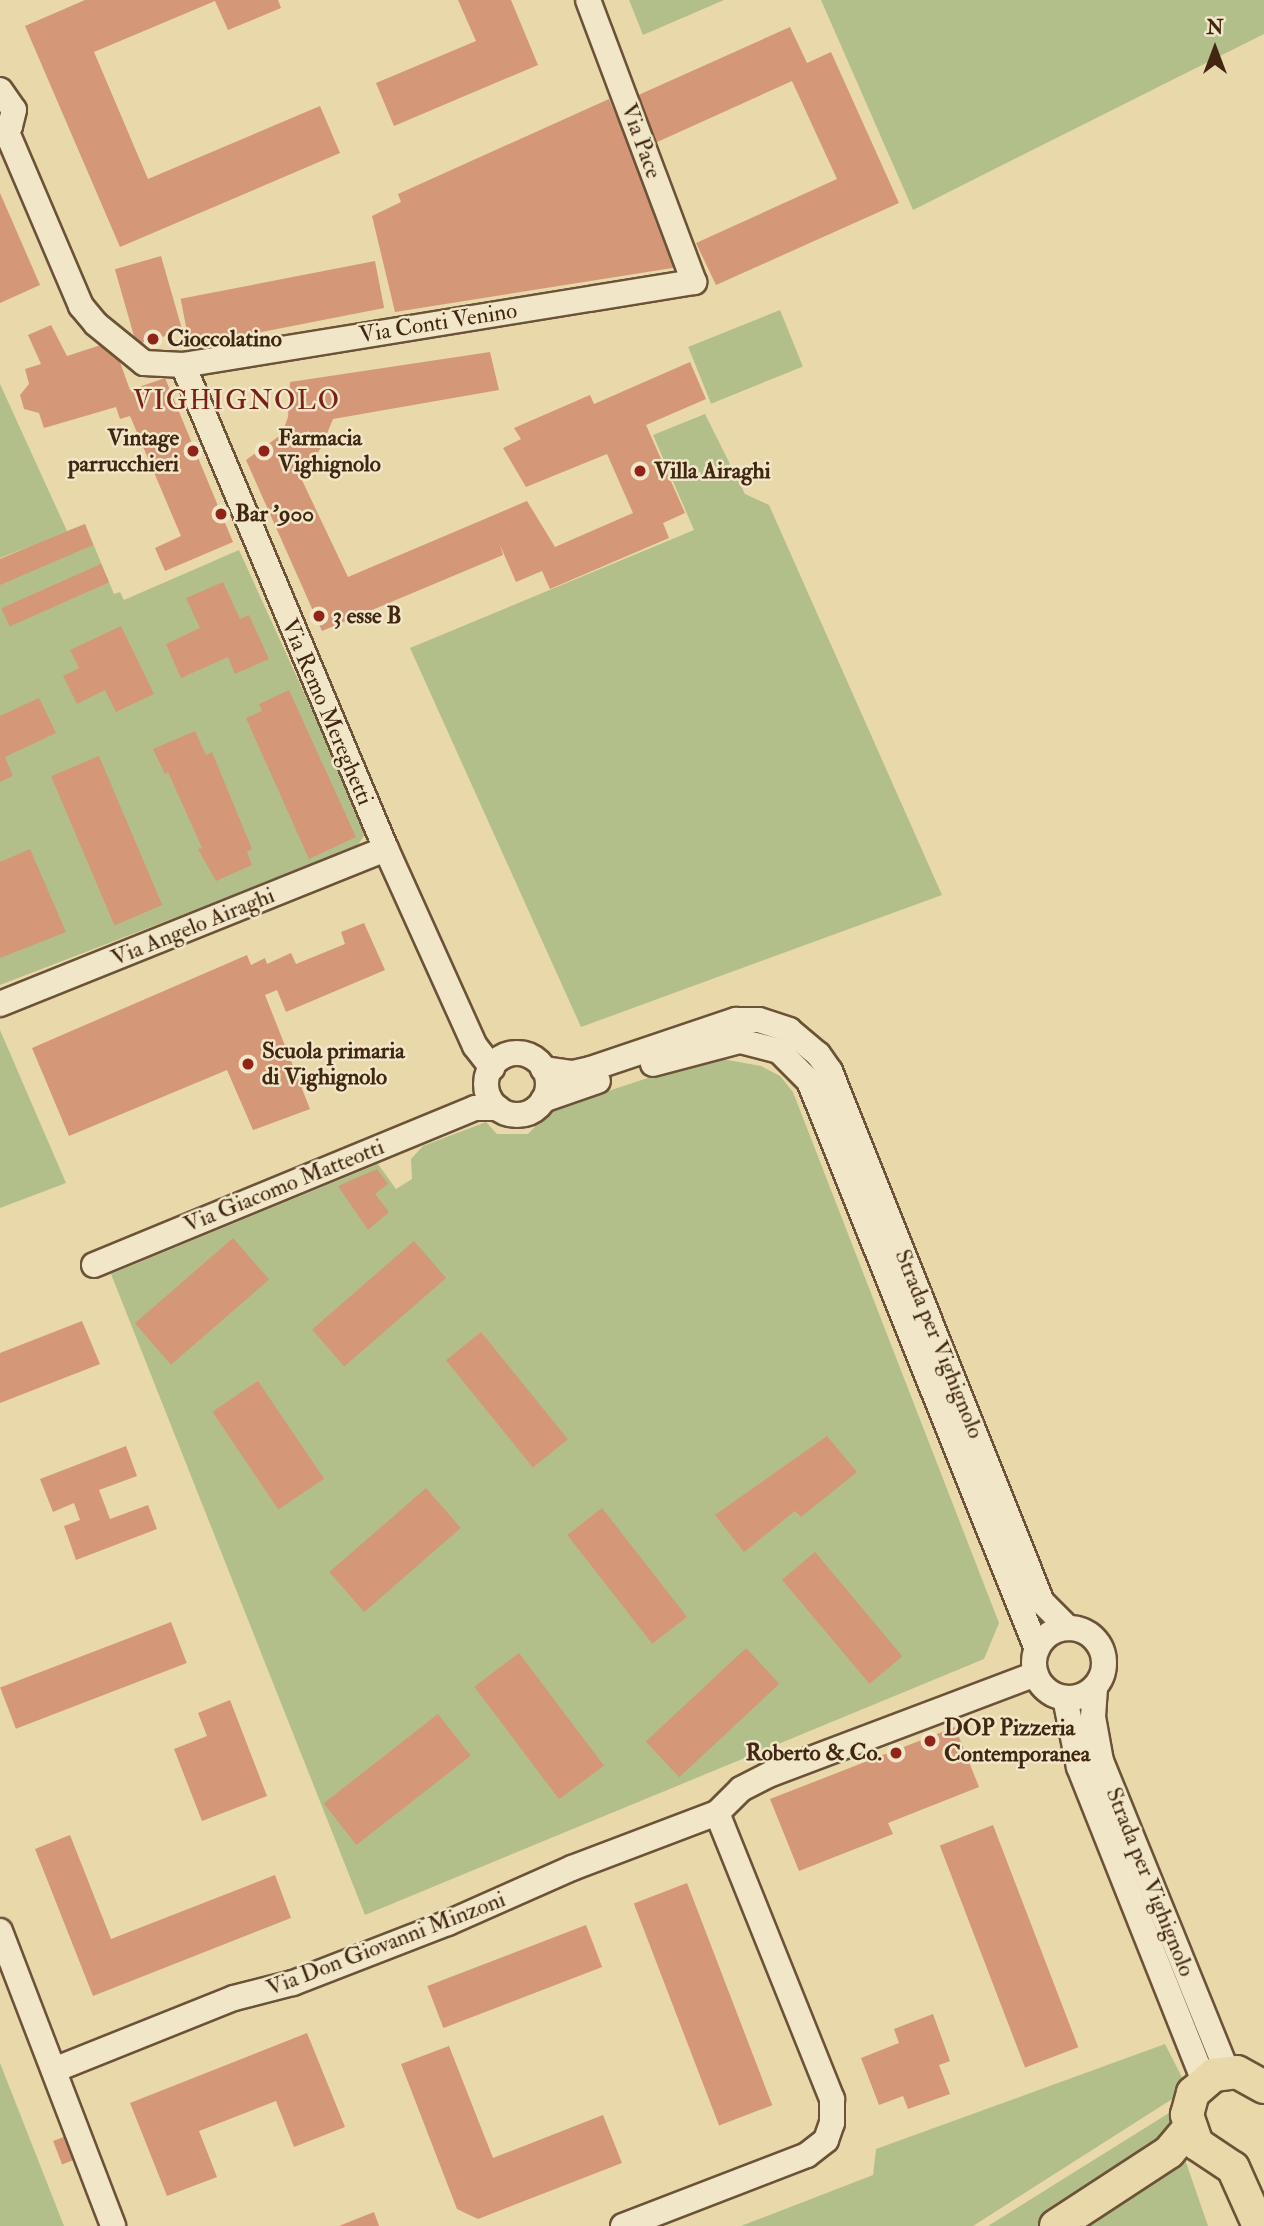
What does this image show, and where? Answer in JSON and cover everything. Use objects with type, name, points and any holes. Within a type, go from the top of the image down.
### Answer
[{"type":"main road","points":[[1259,2226],[1233,2168],[1197,2144],[1189,2128],[1189,2102],[1216,2076],[1247,2075],[1264,2087]]},
{"type":"main road","points":[[1056,2226],[1169,2152],[1189,2128]]},
{"type":"street","name":"Via Pace","points":[[588,0],[694,282]]},
{"type":"street","points":[[0,90],[14,110],[4,137]]},
{"type":"street","name":"Via Conti Venino","points":[[4,137],[89,317],[144,363],[183,365],[694,282]]},
{"type":"street","name":"Via Remo Mereghetti","points":[[183,365],[386,849],[489,1081]]},
{"type":"street","name":"Via Angelo Airaghi","points":[[0,1004],[386,849]]},
{"type":"street","points":[[543,1069],[573,1073],[590,1069],[736,1020],[759,1020],[789,1030],[809,1061]]},
{"type":"street","points":[[543,1100],[548,1084],[543,1069],[529,1056],[517,1054],[489,1081],[517,1115],[529,1113],[543,1100],[724,1042],[767,1046],[809,1061]]},
{"type":"street","name":"Strada per Vighignolo","points":[[809,1061],[830,1070],[1042,1602],[1068,1628]]},
{"type":"street","name":"Strada per Vighignolo","points":[[809,1061],[1037,1662]]},
{"type":"street","name":"Via Giacomo Matteotti","points":[[94,1265],[489,1081]]},
{"type":"street","points":[[1068,1628],[1087,1632],[1099,1644],[1105,1665],[1095,1688],[1083,1696],[1065,1698],[1043,1687],[1037,1662],[1052,1632],[1068,1628]]},
{"type":"street","name":"Via Don Giovanni Minzoni","points":[[54,2070],[234,1998],[306,1978],[717,1813],[741,1789],[771,1774],[1037,1662]]},
{"type":"street","name":"Strada per Vighignolo","points":[[1095,1688],[1093,1717],[1101,1761],[1216,2076]]},
{"type":"street","name":"Strada per Vighignolo","points":[[1065,1698],[1079,1767],[1216,2076]]},
{"type":"street","points":[[623,2226],[807,2155],[826,2140],[832,2123],[832,2099],[717,1813]]},
{"type":"street","points":[[0,1931],[113,2226]]},
{"type":"green space","points":[[629,0],[724,0],[643,35]]},
{"type":"green space","points":[[821,0],[1264,0],[1264,34],[913,210]]},
{"type":"green space","points":[[780,310],[803,367],[711,404],[688,347]]},
{"type":"green space","points":[[0,384],[67,531],[85,524],[114,594],[120,592],[124,600],[239,550],[367,831],[356,848],[0,985],[0,559],[33,545],[0,558]]},
{"type":"green space","points":[[705,414],[745,494],[769,505],[942,895],[581,1027],[410,648],[694,530],[653,435]]},
{"type":"green space","points":[[0,1030],[66,1183],[0,1208]]},
{"type":"green space","points":[[711,1057],[761,1066],[780,1076],[793,1092],[999,1623],[984,1659],[365,1915],[111,1274],[378,1164],[396,1189],[412,1179],[411,1159],[423,1146],[486,1122],[497,1134],[528,1134],[551,1110]]},
{"type":"green space","points":[[1165,2044],[1188,2089],[973,2226],[741,2226],[873,2175],[876,2149]]},
{"type":"green space","points":[[0,2063],[64,2226],[0,2226]]},
{"type":"green space","points":[[1169,2113],[1208,2226],[988,2226]]},
{"type":"building","points":[[85,0],[278,0],[281,8],[228,30],[215,1],[94,52],[148,179],[320,106],[340,153],[120,247],[25,26]]},
{"type":"building","points":[[458,0],[511,0],[538,65],[394,126],[376,83],[476,41]]},
{"type":"building","points":[[790,27],[807,63],[831,52],[899,203],[716,285],[696,243],[837,179],[792,81],[655,143],[634,97]]},
{"type":"building","points":[[609,99],[664,229],[685,266],[395,312],[372,216],[401,202],[398,194]]},
{"type":"building","points":[[0,193],[40,285],[0,303]]},
{"type":"building","points":[[161,256],[182,331],[136,344],[115,269]]},
{"type":"building","points":[[375,261],[384,308],[190,346],[181,299]]},
{"type":"building","points":[[51,325],[67,356],[104,344],[108,353],[116,351],[130,390],[165,378],[233,542],[165,571],[155,548],[181,536],[130,416],[120,419],[116,407],[44,428],[39,413],[24,409],[20,395],[29,384],[25,369],[41,364],[28,335]]},
{"type":"building","points":[[490,352],[499,390],[333,419],[321,448],[300,476],[348,577],[527,501],[555,547],[633,513],[607,454],[526,487],[503,448],[521,439],[514,428],[590,395],[594,404],[690,362],[706,399],[646,425],[685,513],[663,523],[669,538],[550,589],[542,571],[516,582],[500,545],[503,555],[322,631],[246,460],[282,434],[288,417],[290,382]]},
{"type":"building","points":[[85,524],[93,545],[0,585],[0,559]]},
{"type":"building","points":[[101,564],[109,582],[10,627],[1,608]]},
{"type":"building","points":[[223,582],[240,619],[249,615],[269,659],[235,674],[228,657],[181,678],[166,644],[200,628],[186,598]]},
{"type":"building","points":[[121,626],[154,694],[116,712],[105,690],[77,704],[63,676],[79,668],[70,650]]},
{"type":"building","points":[[289,690],[356,837],[309,859],[246,718],[262,711],[259,704]]},
{"type":"building","points":[[39,698],[56,733],[5,757],[13,776],[0,782],[0,716]]},
{"type":"building","points":[[195,731],[206,755],[212,752],[252,849],[247,852],[252,865],[216,881],[198,849],[202,848],[168,772],[165,774],[153,749]]},
{"type":"building","points":[[99,756],[162,905],[114,925],[51,776]]},
{"type":"building","points":[[30,849],[66,932],[0,958],[0,862]]},
{"type":"building","points":[[364,923],[385,970],[286,1012],[277,990],[265,995],[310,1109],[253,1130],[227,1070],[69,1136],[32,1048],[247,955],[251,965],[265,958],[267,964],[291,953],[296,964],[345,944],[341,932]]},
{"type":"building","points":[[377,1169],[388,1184],[375,1194],[389,1212],[368,1230],[338,1186]]},
{"type":"building","points":[[233,1238],[269,1280],[171,1365],[135,1323]]},
{"type":"building","points":[[414,1241],[446,1278],[344,1367],[312,1330]]},
{"type":"building","points":[[82,1321],[100,1364],[0,1403],[0,1353]]},
{"type":"building","points":[[481,1332],[568,1439],[533,1468],[446,1360]]},
{"type":"building","points":[[258,1381],[324,1479],[278,1510],[212,1412]]},
{"type":"building","points":[[827,1436],[857,1472],[801,1517],[795,1511],[744,1552],[715,1515]]},
{"type":"building","points":[[126,1446],[137,1476],[99,1490],[110,1519],[148,1505],[157,1529],[76,1560],[64,1526],[80,1520],[74,1503],[53,1512],[40,1479]]},
{"type":"building","points":[[426,1488],[461,1528],[364,1612],[329,1572]]},
{"type":"building","points":[[602,1508],[687,1617],[652,1644],[567,1535]]},
{"type":"building","points":[[815,1552],[902,1656],[869,1684],[782,1580]]},
{"type":"building","points":[[171,1622],[187,1663],[16,1729],[0,1688]]},
{"type":"building","points":[[746,1648],[779,1684],[679,1777],[646,1741]]},
{"type":"building","points":[[519,1653],[604,1766],[559,1799],[474,1687]]},
{"type":"building","points":[[230,1700],[267,1796],[202,1821],[174,1749],[207,1736],[198,1713]]},
{"type":"building","points":[[438,1714],[471,1756],[356,1845],[324,1803]]},
{"type":"building","points":[[955,1727],[979,1787],[888,1823],[893,1834],[799,1871],[770,1799]]},
{"type":"building","points":[[993,1825],[1078,2047],[1025,2068],[940,1845]]},
{"type":"building","points":[[70,1835],[111,1939],[275,1875],[291,1918],[93,1996],[35,1849]]},
{"type":"building","points":[[687,1883],[772,2105],[719,2126],[634,1903]]},
{"type":"building","points":[[586,1925],[602,1967],[443,2028],[427,1986]]},
{"type":"building","points":[[933,2014],[950,2061],[939,2065],[950,2094],[908,2109],[903,2096],[879,2105],[861,2058],[899,2043],[894,2029]]},
{"type":"building","points":[[307,2033],[345,2127],[294,2147],[276,2101],[199,2131],[217,2177],[167,2196],[130,2103]]},
{"type":"building","points":[[449,2046],[493,2158],[603,2115],[622,2163],[478,2219],[457,2209],[401,2064]]},
{"type":"building","points":[[69,2135],[78,2158],[62,2164],[53,2141]]},
{"type":"building","points":[[374,2212],[379,2226],[339,2226]]},
{"type":"place","name":"Cioccolatino","points":[[153,339]]},
{"type":"place","name":"Vintage parrucchieri","points":[[193,451]]},
{"type":"place","name":"Farmacia Vighignolo","points":[[264,451]]},
{"type":"place","name":"Villa Airaghi","points":[[640,471]]},
{"type":"place","name":"Bar '900","points":[[221,514]]},
{"type":"place","name":"3 esse B","points":[[319,616]]},
{"type":"place","name":"Scuola primaria di Vighignolo","points":[[248,1064]]},
{"type":"place","name":"DOP Pizzeria Contemporanea","points":[[930,1741]]},
{"type":"place","name":"Roberto & Co.","points":[[896,1753]]},
{"type":"district","name":"VIGHIGNOLO","points":[[237,402]]}]
